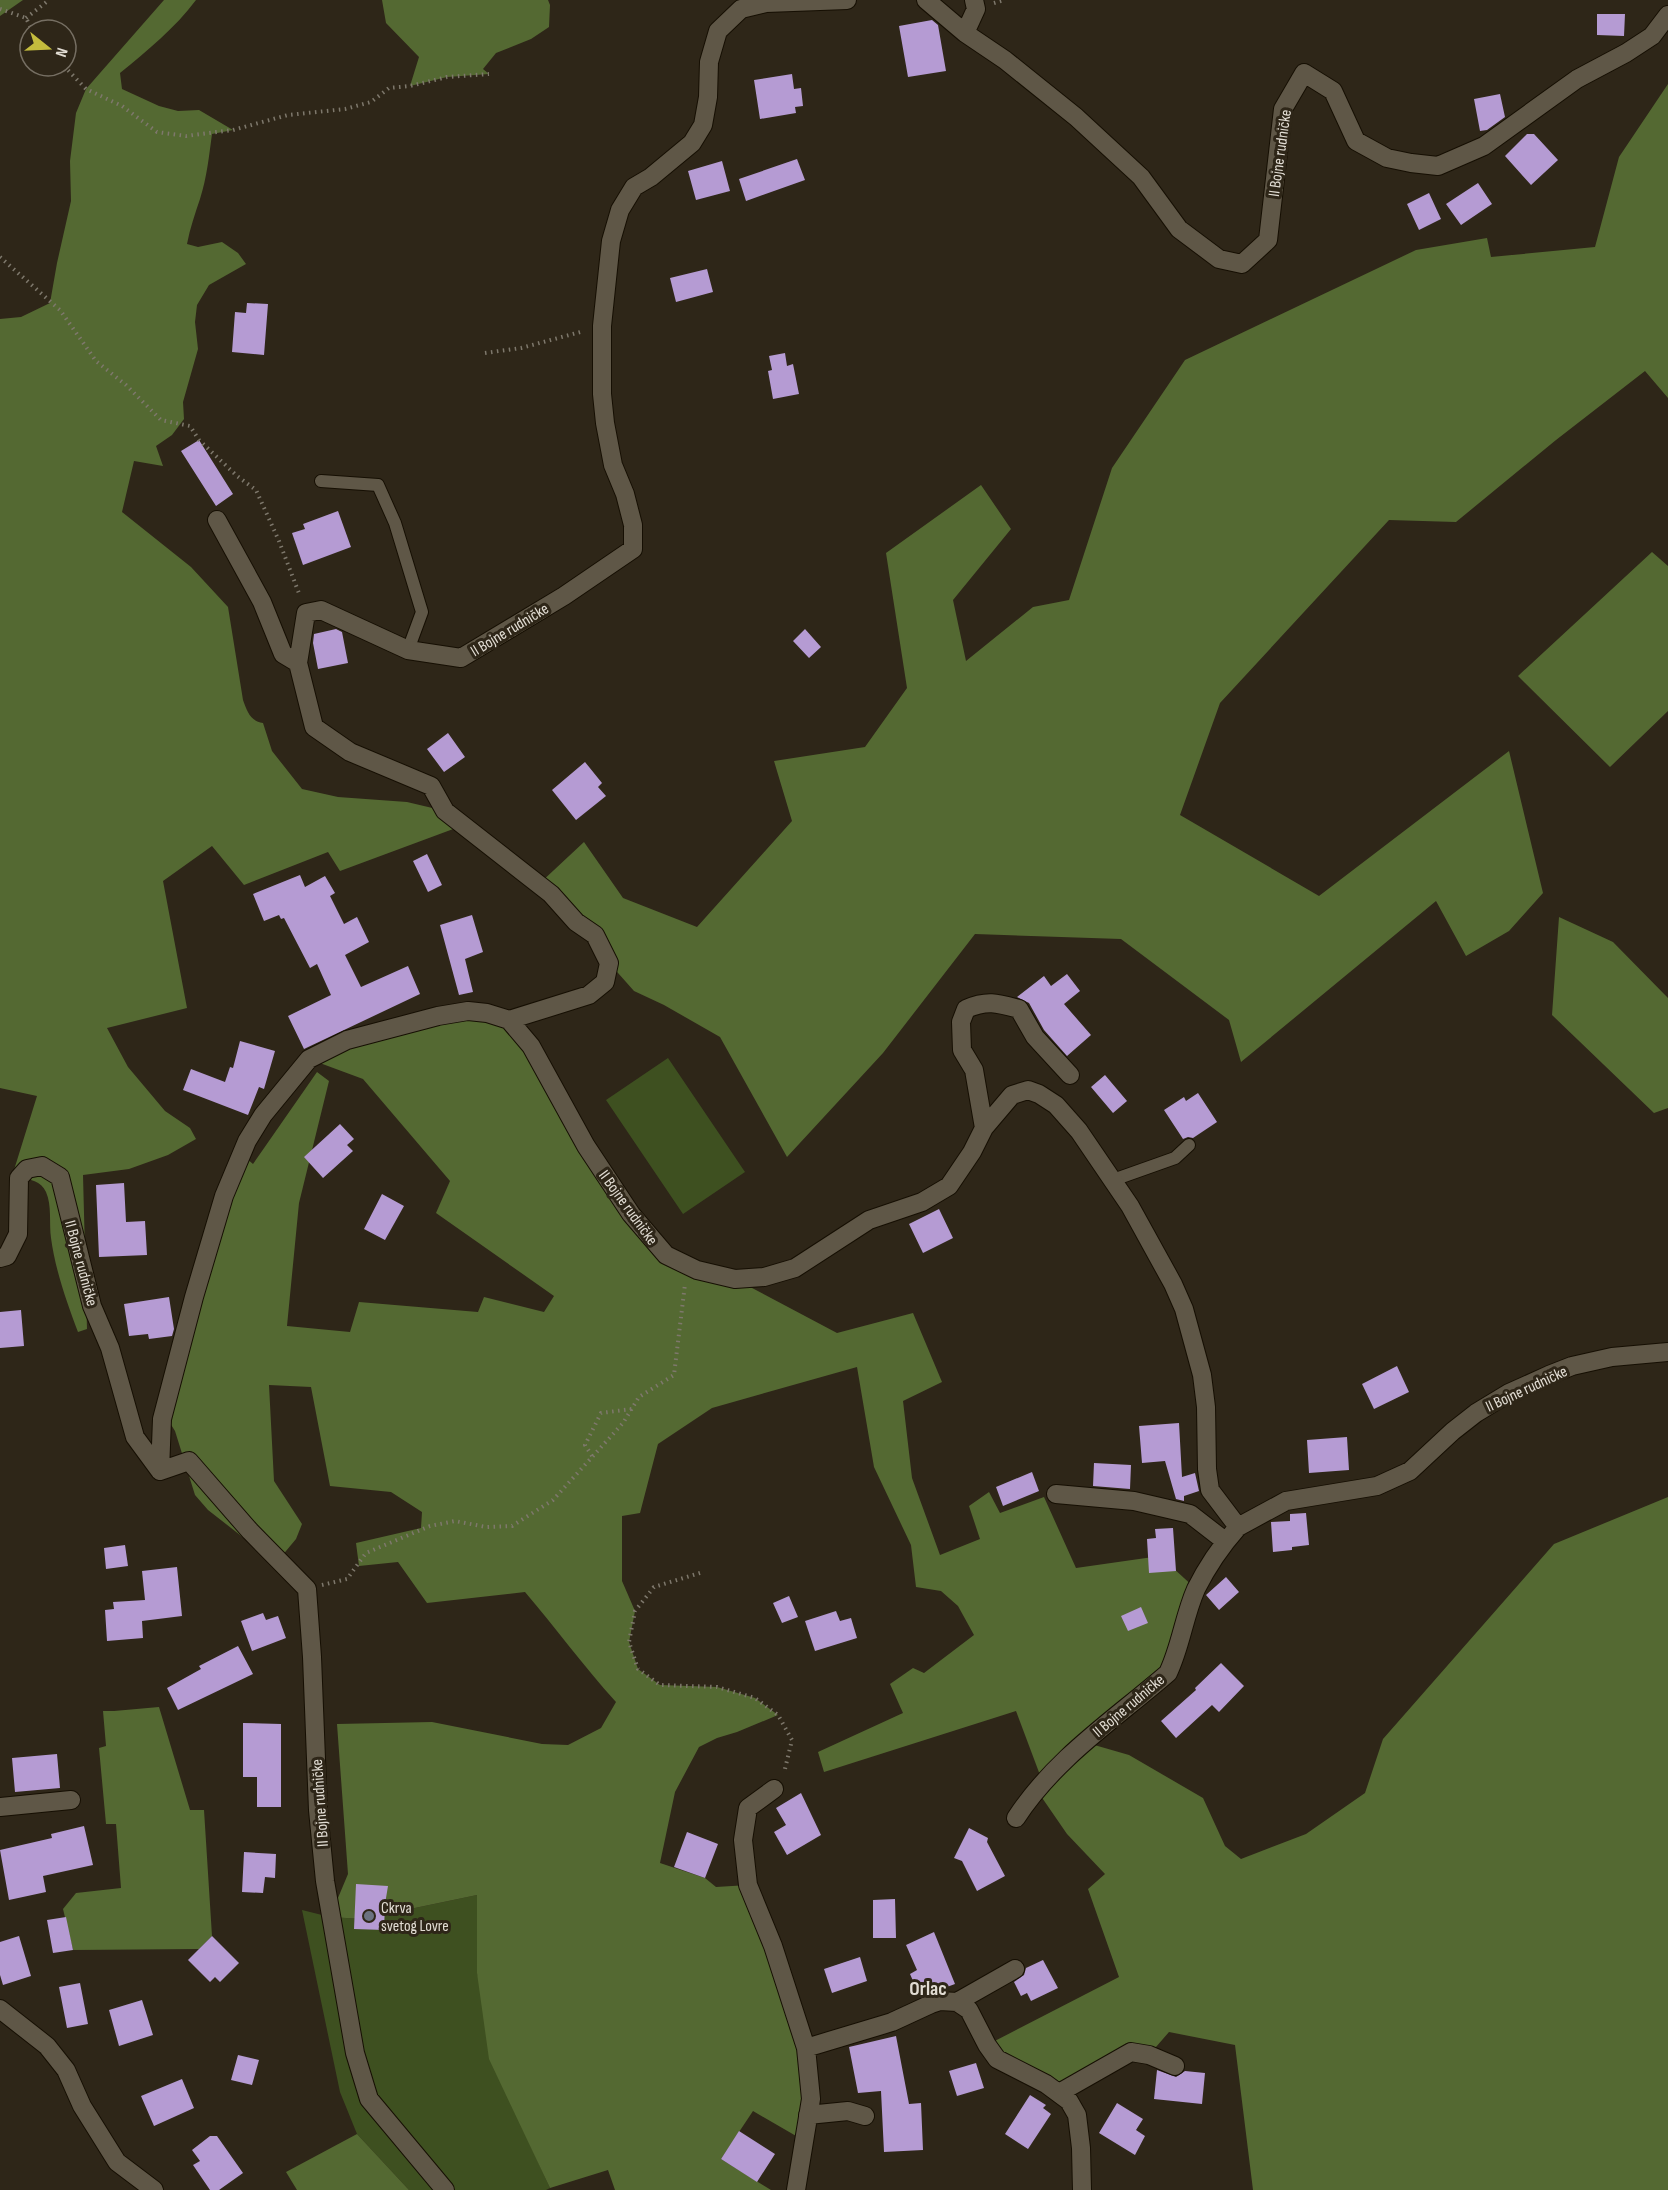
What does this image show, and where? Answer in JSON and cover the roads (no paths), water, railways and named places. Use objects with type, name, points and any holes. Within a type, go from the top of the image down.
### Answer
[{"type":"street","name":"II Bojne rudničke","points":[[298,663],[306,613],[321,610],[408,650],[461,658],[564,596],[633,549],[633,525],[625,494],[613,465],[602,394],[602,326],[611,241],[620,210],[634,187],[651,177],[692,143],[703,125],[708,97],[709,62],[718,31],[741,9],[766,3],[847,0]]},
{"type":"street","name":"II Bojne rudničke","points":[[926,0],[964,33],[1005,60],[1076,117],[1141,177],[1179,229],[1219,259],[1242,264],[1268,240],[1283,109],[1304,73],[1333,91],[1356,141],[1387,158],[1411,164],[1438,166],[1484,146],[1512,128],[1577,79],[1626,53],[1652,36],[1668,15]]},
{"type":"street","points":[[964,33],[976,9],[974,0]]},
{"type":"street","points":[[160,1471],[162,1419],[194,1297],[224,1196],[247,1141],[263,1114],[309,1059],[347,1040],[452,1013],[487,1013],[509,1020],[589,995],[604,982],[609,963],[595,935],[576,922],[551,894],[445,811],[431,786],[350,752],[314,727],[298,663],[284,654],[262,602],[218,520]]},
{"type":"street","points":[[984,1128],[974,1070],[962,1050],[961,1022],[966,1009],[979,1004],[998,1003],[1018,1009],[1035,1037],[1070,1074]]},
{"type":"street","name":"II Bojne rudničke","points":[[509,1020],[531,1046],[586,1146],[631,1214],[666,1255],[697,1270],[735,1279],[764,1277],[795,1268],[869,1220],[922,1202],[949,1186],[972,1152],[984,1128],[1012,1095],[1028,1090],[1056,1105],[1079,1131],[1113,1180],[1173,1284],[1184,1309],[1202,1375],[1210,1490],[1238,1527]]},
{"type":"street","name":"II Bojne rudničke","points":[[0,1258],[7,1256],[18,1234],[19,1178],[27,1169],[42,1166],[60,1177],[92,1306],[110,1348],[135,1437],[160,1471],[189,1461],[250,1531],[307,1589],[318,1810],[325,1881],[355,2053],[369,2099],[445,2190]]},
{"type":"street","name":"II Bojne rudničke","points":[[1016,1818],[1036,1789],[1063,1761],[1168,1673],[1176,1656],[1196,1590],[1226,1541],[1238,1527],[1286,1500],[1377,1486],[1410,1471],[1476,1413],[1509,1393],[1549,1375],[1572,1366],[1612,1357],[1668,1352]]},
{"type":"street","points":[[1056,1494],[1134,1502],[1190,1514],[1226,1541]]},
{"type":"street","points":[[774,1789],[748,1808],[743,1840],[748,1885],[773,1946],[806,2048],[811,2077],[811,2099],[796,2190]]},
{"type":"street","points":[[0,1807],[71,1800]]},
{"type":"street","points":[[806,2048],[892,2022],[931,2004],[957,2002],[1015,1969]]},
{"type":"street","points":[[957,2002],[969,2010],[997,2059],[1059,2093],[1069,2101],[1077,2115],[1082,2190]]},
{"type":"street","points":[[0,2009],[46,2046],[66,2070],[82,2106],[117,2162],[154,2190]]},
{"type":"street","points":[[1059,2093],[1131,2052],[1149,2055],[1174,2066]]},
{"type":"street","points":[[808,2115],[848,2111],[865,2116]]},
{"type":"lane","points":[[321,481],[378,485],[395,523],[422,612],[408,650]]},
{"type":"lane","points":[[1113,1180],[1175,1158],[1189,1145]]},
{"type":"place","name":"Ckrva svetog Lovre","points":[[369,1916]]},
{"type":"district","name":"Orlac","points":[[928,1988]]}]
